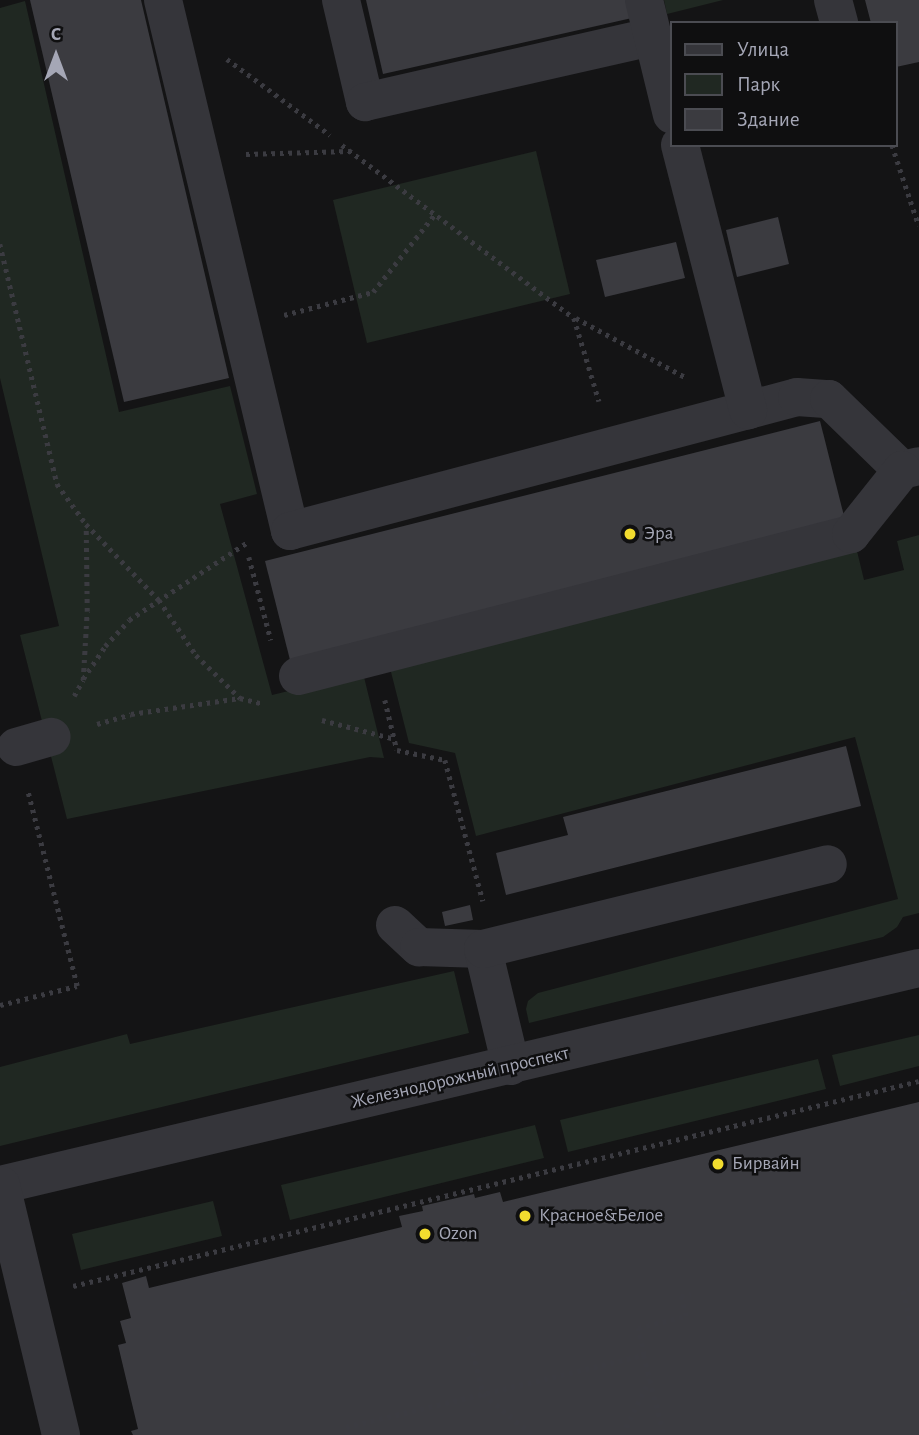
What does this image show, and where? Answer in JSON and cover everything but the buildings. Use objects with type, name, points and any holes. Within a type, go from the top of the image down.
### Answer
[{"type":"street","points":[[341,0],[365,102],[652,37]]},
{"type":"street","points":[[644,0],[670,107]]},
{"type":"street","points":[[833,0],[838,21]]},
{"type":"street","points":[[167,16],[290,531],[797,397],[829,399],[911,468],[851,534],[298,676]]},
{"type":"street","points":[[681,147],[748,410]]},
{"type":"street","points":[[395,925],[419,947],[489,947],[828,864]]},
{"type":"street","points":[[489,947],[511,1066]]},
{"type":"street","name":"Железнодорожный проспект","points":[[0,1185],[919,968]]},
{"type":"street","points":[[0,1185],[61,1435]]},
{"type":"path","points":[[167,16],[574,318],[748,410]]},
{"type":"path","points":[[893,147],[919,226]]},
{"type":"path","points":[[201,161],[225,155],[351,151]]},
{"type":"path","points":[[239,326],[373,292],[435,214]]},
{"type":"path","points":[[0,244],[57,484],[86,524],[159,600],[196,655],[240,698]]},
{"type":"path","points":[[574,318],[612,446]]},
{"type":"path","points":[[83,680],[87,611],[86,524]]},
{"type":"path","points":[[0,1005],[77,986],[34,742],[121,628],[246,543],[290,531]]},
{"type":"path","points":[[246,543],[278,668],[298,676]]},
{"type":"path","points":[[373,656],[397,750],[445,760],[489,947]]},
{"type":"path","points":[[34,742],[131,714],[240,698],[266,705]]},
{"type":"path","points":[[317,719],[394,739]]},
{"type":"path","points":[[28,1297],[919,1081]]},
{"type":"path","points":[[919,1287],[903,1291],[919,1357]]},
{"type":"path","points":[[664,1435],[638,1328],[686,1316],[681,1296],[691,1294]]},
{"type":"path","points":[[468,1336],[482,1394],[533,1435]]},
{"type":"path","points":[[347,1435],[345,1427],[645,1355]]},
{"type":"path","points":[[622,1435],[651,1378]]},
{"type":"green space","points":[[664,0],[723,0],[667,14]]},
{"type":"green space","points":[[25,1],[119,412],[230,386],[257,494],[220,504],[272,695],[363,673],[384,758],[370,757],[67,819],[20,635],[59,626],[0,378],[0,8]]},
{"type":"green space","points":[[536,151],[570,294],[367,343],[333,200]]},
{"type":"green space","points":[[919,535],[919,913],[903,917],[897,927],[883,937],[529,1023],[526,1009],[528,1001],[538,993],[898,899],[855,737],[476,836],[455,753],[409,743],[390,668],[857,551],[864,580],[904,570],[897,541]]},
{"type":"green space","points":[[454,971],[469,1033],[0,1146],[0,1067],[127,1034],[130,1044]]},
{"type":"green space","points":[[919,1035],[919,1066],[840,1086],[832,1055]]},
{"type":"green space","points":[[818,1059],[826,1089],[568,1152],[560,1120]]},
{"type":"green space","points":[[535,1125],[544,1158],[290,1220],[281,1185]]},
{"type":"green space","points":[[213,1201],[222,1236],[81,1270],[72,1234]]},
{"type":"place","name":"Эра","points":[[630,534]]},
{"type":"place","name":"Бирвайн","points":[[718,1164]]},
{"type":"place","name":"Красное&Белое","points":[[525,1216]]},
{"type":"place","name":"Ozon","points":[[425,1234]]}]
